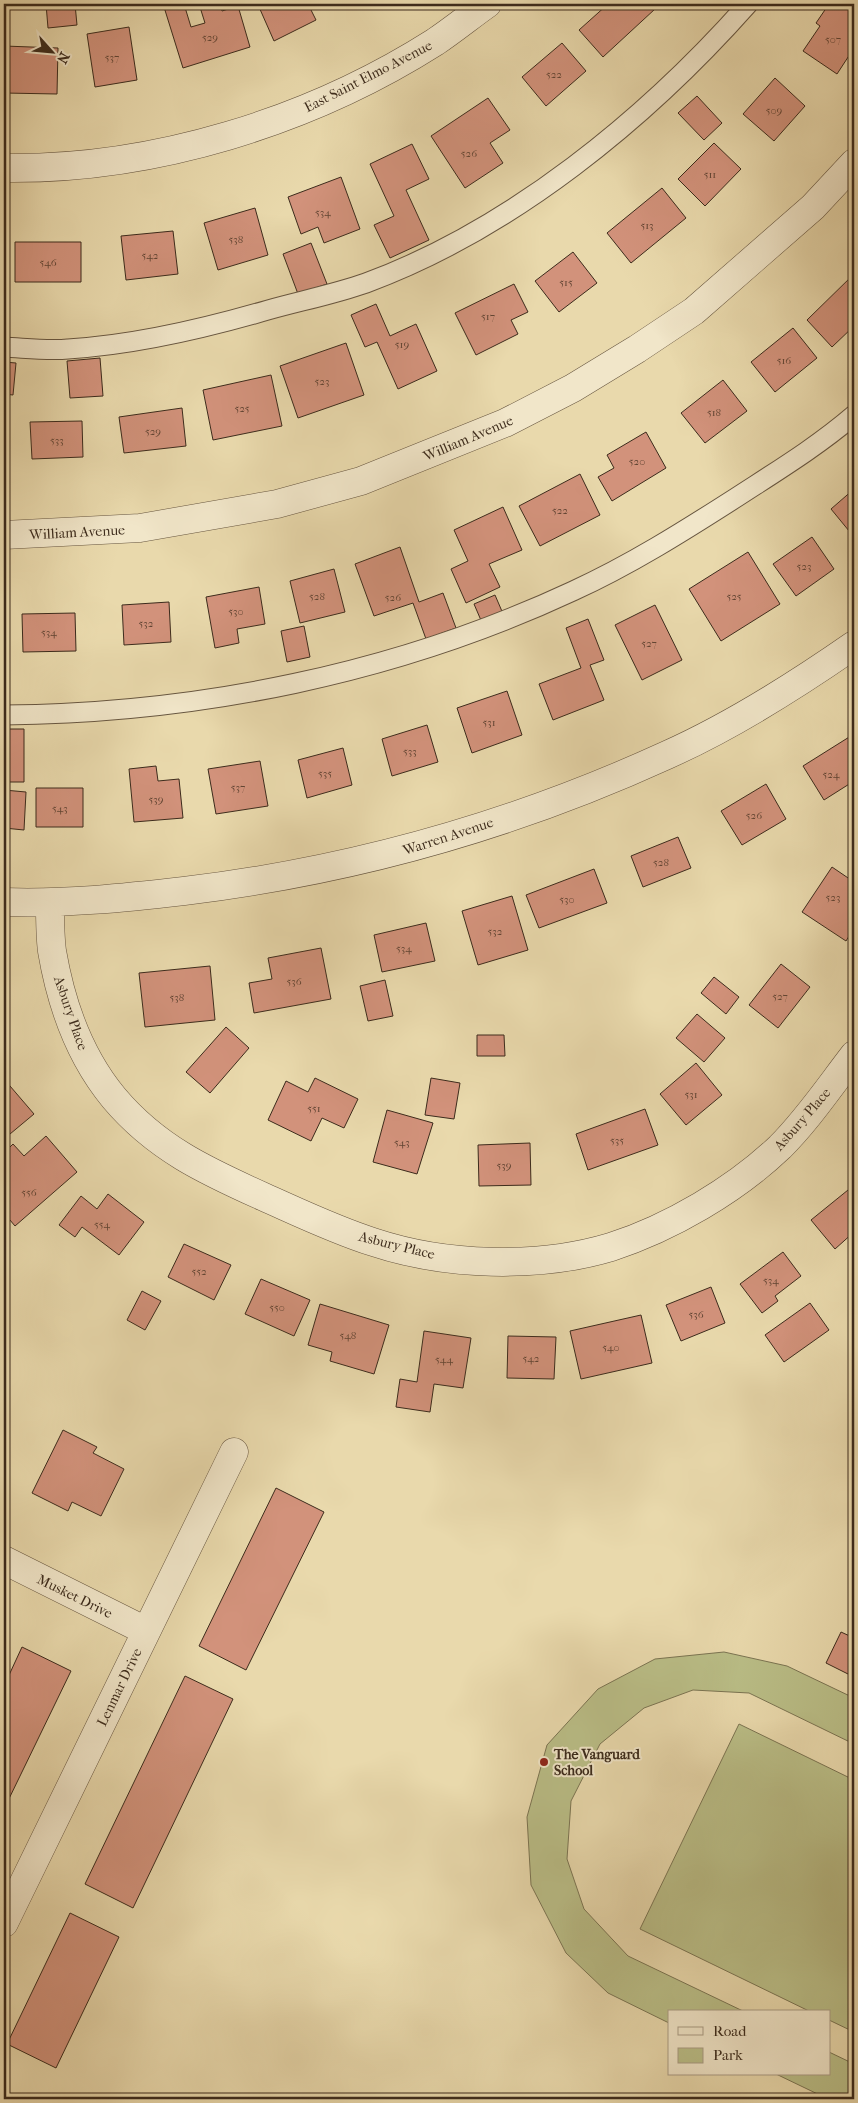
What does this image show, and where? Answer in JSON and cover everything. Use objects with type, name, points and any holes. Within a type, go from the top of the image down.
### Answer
[{"type":"street","name":"East Saint Elmo Avenue","points":[[4,168],[78,165],[139,156],[196,145],[252,129],[308,108],[369,79],[435,42],[487,4]]},
{"type":"street","name":"William Avenue","points":[[4,535],[140,528],[277,504],[361,481],[505,423],[581,383],[637,350],[694,311],[813,207],[854,163]]},
{"type":"street","name":"Warren Avenue","points":[[4,902],[50,903],[137,896],[244,884],[396,853],[537,809],[594,787],[676,751],[777,695],[854,645]]},
{"type":"street","name":"Asbury Place","points":[[50,903],[52,949],[60,987],[70,1019],[87,1060],[112,1096],[141,1128],[172,1151],[232,1182],[328,1226],[374,1243],[419,1254],[511,1262],[561,1258],[611,1246],[662,1226],[705,1205],[780,1147],[810,1113],[854,1055]]},
{"type":"street","name":"Lenmar Drive","points":[[4,1923],[234,1452]]},
{"type":"street","name":"Musket Drive","points":[[4,1560],[146,1631]]},
{"type":"lane","points":[[4,347],[66,349],[150,339],[226,322],[366,283],[422,258],[486,226],[558,177],[614,135],[720,35],[748,4]]},
{"type":"lane","points":[[4,716],[53,715],[142,707],[280,688],[429,647],[497,623],[573,591],[634,560],[774,473],[854,415]]},
{"type":"green space","points":[[724,1652],[787,1666],[854,1698],[854,1744],[749,1693],[693,1690],[644,1708],[600,1744],[571,1801],[567,1859],[584,1909],[628,1956],[741,2010],[668,2010],[668,2023],[608,1993],[566,1953],[531,1885],[527,1817],[547,1745],[598,1689],[655,1659]]},
{"type":"green space","points":[[739,1724],[854,1780],[854,2032],[830,2020],[830,2010],[807,2010],[640,1929]]},
{"type":"green space","points":[[830,2052],[854,2064],[854,2099],[828,2099],[780,2076],[830,2076]]},
{"type":"building","points":[[46,4],[75,4],[77,25],[48,28]]},
{"type":"building","points":[[184,4],[191,27],[205,23],[199,4],[220,4],[222,11],[238,6],[250,47],[183,68],[164,7]]},
{"type":"building","points":[[265,4],[308,4],[316,20],[274,41],[259,7]]},
{"type":"building","points":[[608,4],[650,4],[655,9],[603,57],[579,30]]},
{"type":"building","points":[[829,4],[854,4],[854,48],[837,74],[803,51],[820,26],[816,23]]},
{"type":"building","points":[[129,27],[137,80],[95,87],[87,34]]},
{"type":"building","points":[[562,43],[586,71],[546,106],[522,77]]},
{"type":"building","points":[[4,46],[58,48],[57,94],[4,93]]},
{"type":"building","points":[[775,78],[805,106],[774,141],[743,114]]},
{"type":"building","points":[[697,96],[722,123],[704,140],[678,113]]},
{"type":"building","points":[[488,98],[510,130],[490,143],[503,163],[465,188],[431,136]]},
{"type":"building","points":[[714,143],[741,169],[705,206],[678,179]]},
{"type":"building","points":[[412,144],[429,179],[406,190],[429,240],[390,258],[374,225],[394,216],[370,164]]},
{"type":"building","points":[[341,177],[360,229],[324,243],[318,227],[301,234],[288,197]]},
{"type":"building","points":[[662,188],[686,218],[631,263],[607,233]]},
{"type":"building","points":[[255,208],[268,255],[218,270],[204,223]]},
{"type":"building","points":[[173,231],[178,274],[126,280],[121,236]]},
{"type":"building","points":[[15,242],[81,242],[81,282],[15,282]]},
{"type":"building","points":[[311,243],[327,284],[298,294],[283,254]]},
{"type":"building","points":[[573,252],[597,283],[559,312],[535,281]]},
{"type":"building","points":[[854,274],[854,326],[832,347],[807,320]]},
{"type":"building","points":[[514,284],[528,312],[511,320],[518,334],[476,355],[455,313]]},
{"type":"building","points":[[376,304],[390,336],[416,324],[437,371],[398,389],[377,342],[365,347],[351,315]]},
{"type":"building","points":[[793,328],[817,358],[775,392],[751,362]]},
{"type":"building","points":[[346,343],[364,395],[298,418],[280,366]]},
{"type":"building","points":[[100,358],[103,396],[70,398],[67,361]]},
{"type":"building","points":[[4,362],[16,363],[13,395],[4,394]]},
{"type":"building","points":[[271,375],[282,426],[213,440],[203,390]]},
{"type":"building","points":[[723,380],[747,411],[705,443],[681,413]]},
{"type":"building","points":[[182,408],[186,446],[124,453],[119,417]]},
{"type":"building","points":[[82,421],[83,457],[32,459],[30,422]]},
{"type":"building","points":[[646,432],[666,468],[612,501],[598,477],[614,468],[607,455]]},
{"type":"building","points":[[580,474],[600,515],[540,546],[519,506]]},
{"type":"building","points":[[854,489],[854,537],[831,509]]},
{"type":"building","points":[[503,507],[522,550],[489,564],[500,587],[466,603],[451,569],[468,561],[454,530]]},
{"type":"building","points":[[812,537],[834,569],[796,596],[773,564]]},
{"type":"building","points":[[400,547],[419,602],[443,593],[456,628],[426,639],[413,603],[374,616],[355,564]]},
{"type":"building","points":[[748,552],[780,604],[721,641],[689,589]]},
{"type":"building","points":[[334,569],[345,612],[300,623],[290,581]]},
{"type":"building","points":[[259,587],[265,624],[237,629],[239,643],[215,648],[206,597]]},
{"type":"building","points":[[495,595],[504,616],[483,625],[474,604]]},
{"type":"building","points":[[169,602],[171,642],[124,645],[122,605]]},
{"type":"building","points":[[655,605],[682,660],[642,680],[615,625]]},
{"type":"building","points":[[75,613],[76,651],[23,652],[22,614]]},
{"type":"building","points":[[588,619],[604,660],[590,665],[604,700],[553,720],[539,684],[581,668],[566,628]]},
{"type":"building","points":[[304,626],[310,657],[287,662],[281,631]]},
{"type":"building","points":[[507,691],[522,735],[472,753],[457,708]]},
{"type":"building","points":[[427,725],[438,762],[392,776],[382,739]]},
{"type":"building","points":[[4,729],[24,729],[24,782],[4,782]]},
{"type":"building","points":[[854,734],[854,781],[824,800],[803,766]]},
{"type":"building","points":[[343,748],[352,785],[307,798],[298,760]]},
{"type":"building","points":[[260,761],[268,806],[216,814],[208,769]]},
{"type":"building","points":[[156,766],[158,781],[179,779],[183,818],[134,822],[129,769]]},
{"type":"building","points":[[766,784],[786,819],[742,845],[721,811]]},
{"type":"building","points":[[36,788],[83,788],[83,827],[36,827]]},
{"type":"building","points":[[4,790],[26,792],[24,830],[4,828]]},
{"type":"building","points":[[678,837],[691,868],[643,887],[631,856]]},
{"type":"building","points":[[832,867],[854,882],[854,928],[846,941],[802,912]]},
{"type":"building","points":[[594,869],[607,903],[539,928],[526,895]]},
{"type":"building","points":[[512,896],[528,950],[478,965],[462,911]]},
{"type":"building","points":[[426,923],[435,961],[382,972],[374,935]]},
{"type":"building","points":[[321,948],[331,999],[254,1013],[249,983],[272,979],[268,958]]},
{"type":"building","points":[[781,964],[810,987],[778,1028],[749,1005]]},
{"type":"building","points":[[210,966],[215,1020],[145,1027],[139,973]]},
{"type":"building","points":[[714,977],[739,997],[726,1014],[701,993]]},
{"type":"building","points":[[385,980],[393,1016],[368,1021],[360,986]]},
{"type":"building","points":[[697,1014],[725,1038],[704,1062],[676,1038]]},
{"type":"building","points":[[226,1027],[249,1048],[210,1093],[186,1072]]},
{"type":"building","points":[[477,1035],[504,1035],[505,1056],[477,1056]]},
{"type":"building","points":[[696,1063],[722,1095],[686,1125],[660,1094]]},
{"type":"building","points":[[315,1078],[358,1099],[344,1128],[322,1118],[311,1141],[268,1120],[286,1081],[308,1092]]},
{"type":"building","points":[[431,1078],[460,1083],[454,1119],[425,1115]]},
{"type":"building","points":[[4,1079],[34,1114],[4,1139]]},
{"type":"building","points":[[645,1109],[658,1145],[588,1170],[576,1134]]},
{"type":"building","points":[[387,1110],[433,1123],[417,1174],[373,1162]]},
{"type":"building","points":[[46,1136],[77,1172],[15,1226],[4,1213],[4,1153],[13,1144],[24,1156]]},
{"type":"building","points":[[530,1143],[531,1185],[479,1186],[478,1145]]},
{"type":"building","points":[[848,1190],[854,1198],[854,1232],[835,1249],[811,1220]]},
{"type":"building","points":[[108,1194],[144,1222],[119,1255],[82,1227],[75,1237],[59,1225],[81,1196],[97,1209]]},
{"type":"building","points":[[184,1244],[231,1265],[214,1300],[168,1277]]},
{"type":"building","points":[[783,1252],[801,1276],[775,1296],[778,1301],[762,1313],[740,1284]]},
{"type":"building","points":[[261,1279],[310,1300],[294,1336],[245,1314]]},
{"type":"building","points":[[711,1287],[725,1323],[681,1341],[666,1305]]},
{"type":"building","points":[[142,1291],[161,1301],[145,1330],[127,1320]]},
{"type":"building","points":[[810,1303],[829,1330],[784,1362],[765,1335]]},
{"type":"building","points":[[320,1304],[389,1325],[374,1374],[330,1361],[332,1352],[308,1345]]},
{"type":"building","points":[[641,1315],[652,1363],[581,1379],[570,1331]]},
{"type":"building","points":[[424,1331],[471,1338],[463,1388],[434,1384],[430,1412],[396,1407],[400,1379],[417,1382]]},
{"type":"building","points":[[508,1336],[556,1337],[554,1379],[507,1378]]},
{"type":"building","points":[[63,1430],[97,1447],[93,1453],[124,1469],[101,1516],[72,1502],[68,1511],[32,1493]]},
{"type":"building","points":[[276,1488],[324,1512],[246,1670],[199,1646]]},
{"type":"building","points":[[841,1632],[854,1638],[854,1677],[826,1663]]},
{"type":"building","points":[[22,1647],[71,1671],[4,1809],[4,1686]]},
{"type":"building","points":[[185,1676],[233,1699],[133,1908],[85,1884]]},
{"type":"building","points":[[70,1913],[119,1937],[56,2068],[7,2044]]},
{"type":"place","name":"The Vanguard School","points":[[544,1762]]}]
